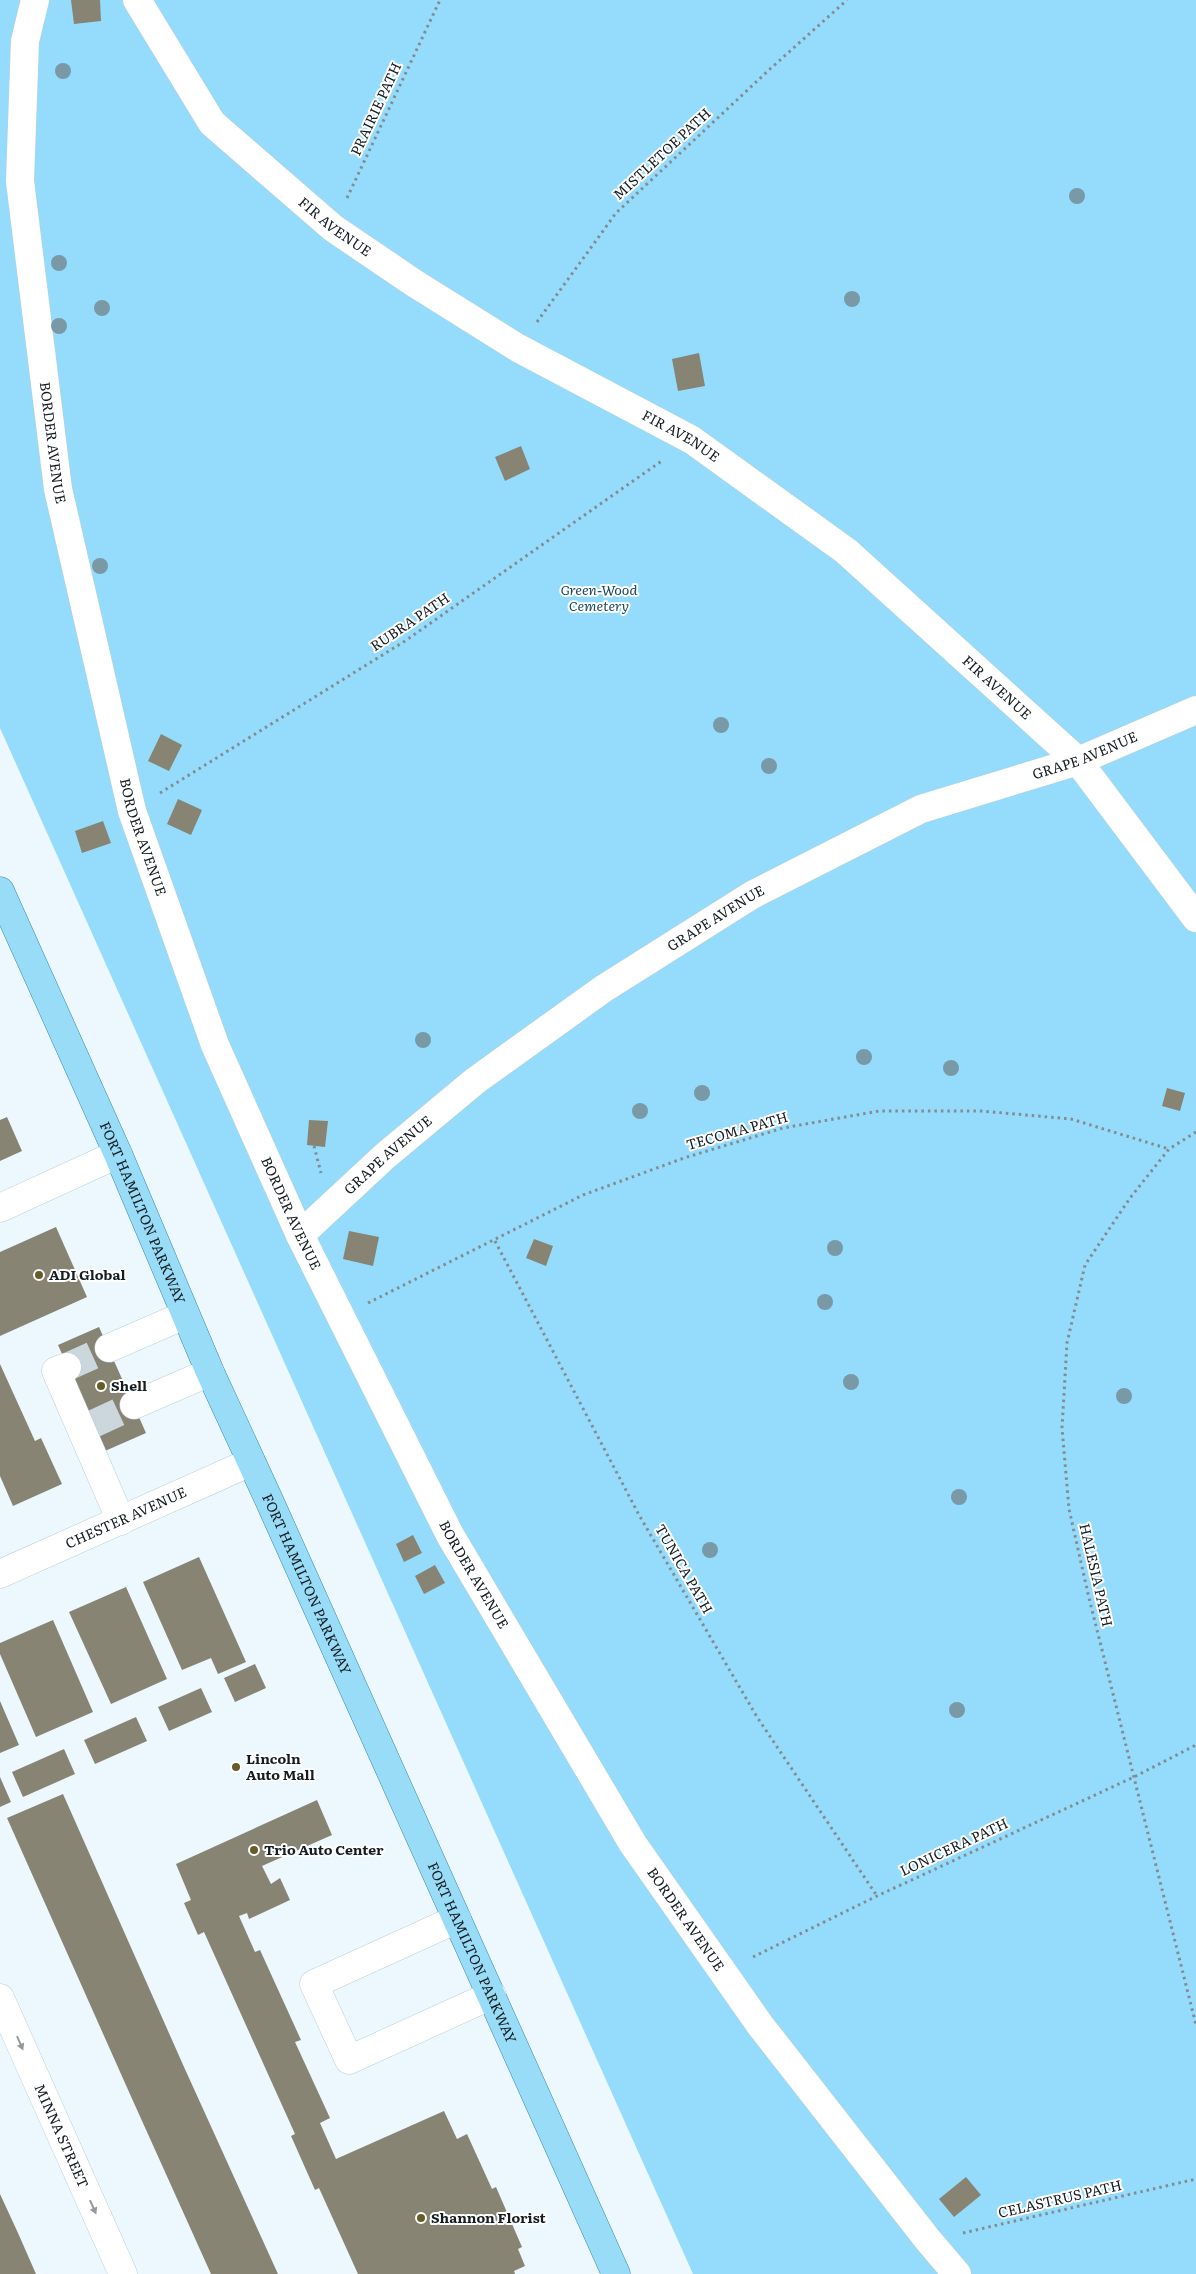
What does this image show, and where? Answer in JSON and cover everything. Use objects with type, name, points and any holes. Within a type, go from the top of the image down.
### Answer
[{"type":"main road","name":"FORT HAMILTON PARKWAY","points":[[0,891],[118,1154],[210,1372],[616,2274]]},
{"type":"street","name":"BORDER AVENUE","points":[[36,0],[25,42],[20,181],[58,489],[132,811],[215,1045],[300,1236],[450,1535],[633,1844],[760,2025],[928,2240],[957,2274]]},
{"type":"street","name":"FIR AVENUE","points":[[137,0],[212,123],[333,228],[414,284],[518,348],[692,440],[846,551],[1078,761],[1196,918]]},
{"type":"street","name":"GRAPE AVENUE","points":[[300,1236],[385,1156],[475,1081],[604,989],[752,895],[921,809],[1078,761],[1196,710]]},
{"type":"street","points":[[0,1208],[118,1154]]},
{"type":"street","points":[[109,1348],[185,1315]]},
{"type":"street","points":[[67,1367],[56,1372],[87,1426],[121,1520]]},
{"type":"street","points":[[134,1405],[210,1372]]},
{"type":"street","name":"CHESTER AVENUE","points":[[0,1574],[251,1462]]},
{"type":"street","points":[[457,1919],[314,1984],[348,2060],[492,1995]]},
{"type":"street","name":"MINNA STREET","points":[[0,1998],[123,2274]]},
{"type":"path","name":"PRAIRIE PATH","points":[[333,228],[440,0]]},
{"type":"path","name":"MISTLETOE PATH","points":[[518,348],[616,213],[763,76],[848,0]]},
{"type":"path","name":"RUBRA PATH","points":[[132,811],[405,640],[692,440]]},
{"type":"path","name":"TECOMA PATH","points":[[340,1317],[495,1241],[583,1195],[684,1158],[783,1128],[879,1111],[981,1111],[1071,1119],[1169,1149]]},
{"type":"path","name":"HALESIA PATH","points":[[1196,1132],[1169,1149],[1130,1198],[1085,1265],[1067,1343],[1063,1418],[1070,1509],[1089,1598],[1196,2025]]},
{"type":"path","name":"TUNICA PATH","points":[[495,1241],[640,1515],[757,1717],[877,1896]]},
{"type":"path","name":"LONICERA PATH","points":[[723,1972],[877,1896],[1134,1777],[1196,1744]]},
{"type":"path","name":"CELASTRUS PATH","points":[[928,2240],[1196,2179]]},
{"type":"green space","name":"Green-Wood Cemetery","points":[[0,0],[1196,0],[1196,2274],[693,2274],[0,728]]},
{"type":"building","points":[[71,0],[100,0],[101,21],[74,24]]},
{"type":"building","points":[[699,353],[705,386],[678,391],[672,359]]},
{"type":"building","points":[[521,446],[530,469],[505,481],[495,457]]},
{"type":"building","points":[[161,734],[182,745],[169,771],[148,761]]},
{"type":"building","points":[[178,799],[202,810],[191,835],[167,824]]},
{"type":"building","points":[[103,821],[111,843],[82,853],[75,831]]},
{"type":"building","points":[[1167,1088],[1185,1093],[1180,1111],[1162,1106]]},
{"type":"building","points":[[7,1117],[22,1151],[0,1161],[0,1120]]},
{"type":"building","points":[[309,1120],[328,1121],[325,1147],[307,1145]]},
{"type":"building","name":"ADI Global","points":[[56,1227],[87,1297],[0,1336],[0,1252]]},
{"type":"building","points":[[349,1231],[379,1237],[373,1266],[343,1259]]},
{"type":"building","points":[[534,1239],[553,1246],[546,1266],[526,1258]]},
{"type":"building","name":"Shell","points":[[99,1327],[146,1433],[105,1451],[58,1345]]},
{"type":"building","points":[[0,1364],[35,1441],[41,1438],[62,1484],[13,1506],[0,1476]]},
{"type":"building","points":[[413,1535],[422,1553],[404,1562],[396,1544]]},
{"type":"building","points":[[199,1557],[246,1662],[218,1674],[211,1658],[182,1670],[143,1582]]},
{"type":"building","points":[[435,1565],[445,1583],[424,1594],[415,1576]]},
{"type":"building","points":[[126,1587],[167,1679],[111,1704],[69,1612]]},
{"type":"building","points":[[53,1620],[93,1712],[36,1737],[0,1654],[0,1643]]},
{"type":"building","points":[[255,1664],[266,1688],[235,1702],[224,1678]]},
{"type":"building","points":[[201,1688],[212,1712],[169,1731],[158,1707]]},
{"type":"building","points":[[0,1701],[19,1745],[0,1753]]},
{"type":"building","points":[[136,1717],[147,1741],[95,1764],[84,1740]]},
{"type":"building","points":[[64,1749],[75,1774],[23,1797],[12,1772]]},
{"type":"building","points":[[0,1777],[11,1802],[0,1807]]},
{"type":"building","points":[[63,1794],[278,2274],[211,2274],[129,2092],[7,1818]]},
{"type":"building","points":[[317,1800],[332,1835],[262,1866],[271,1884],[280,1878],[290,1900],[249,1919],[247,1913],[239,1916],[255,1952],[260,1950],[301,2040],[295,2042],[330,2118],[320,2123],[336,2159],[444,2111],[457,2139],[467,2134],[492,2189],[496,2187],[522,2247],[518,2249],[525,2266],[514,2271],[515,2274],[358,2274],[319,2188],[315,2190],[291,2136],[295,2134],[204,1932],[198,1935],[184,1903],[191,1900],[176,1864]]},
{"type":"building","points":[[966,2177],[981,2195],[954,2217],[939,2199]]},
{"type":"building","points":[[0,2194],[18,2233],[36,2274],[0,2274]]},
{"type":"tunnel","points":[[67,1367],[109,1348]]},
{"type":"tunnel","points":[[93,1424],[134,1405]]},
{"type":"place","name":"ADI Global","points":[[39,1275]]},
{"type":"place","name":"Shell","points":[[101,1386]]},
{"type":"place","name":"Lincoln Auto Mall","points":[[236,1767]]},
{"type":"place","name":"Trio Auto Center","points":[[254,1850]]},
{"type":"place","name":"Shannon Florist","points":[[421,2218]]}]
